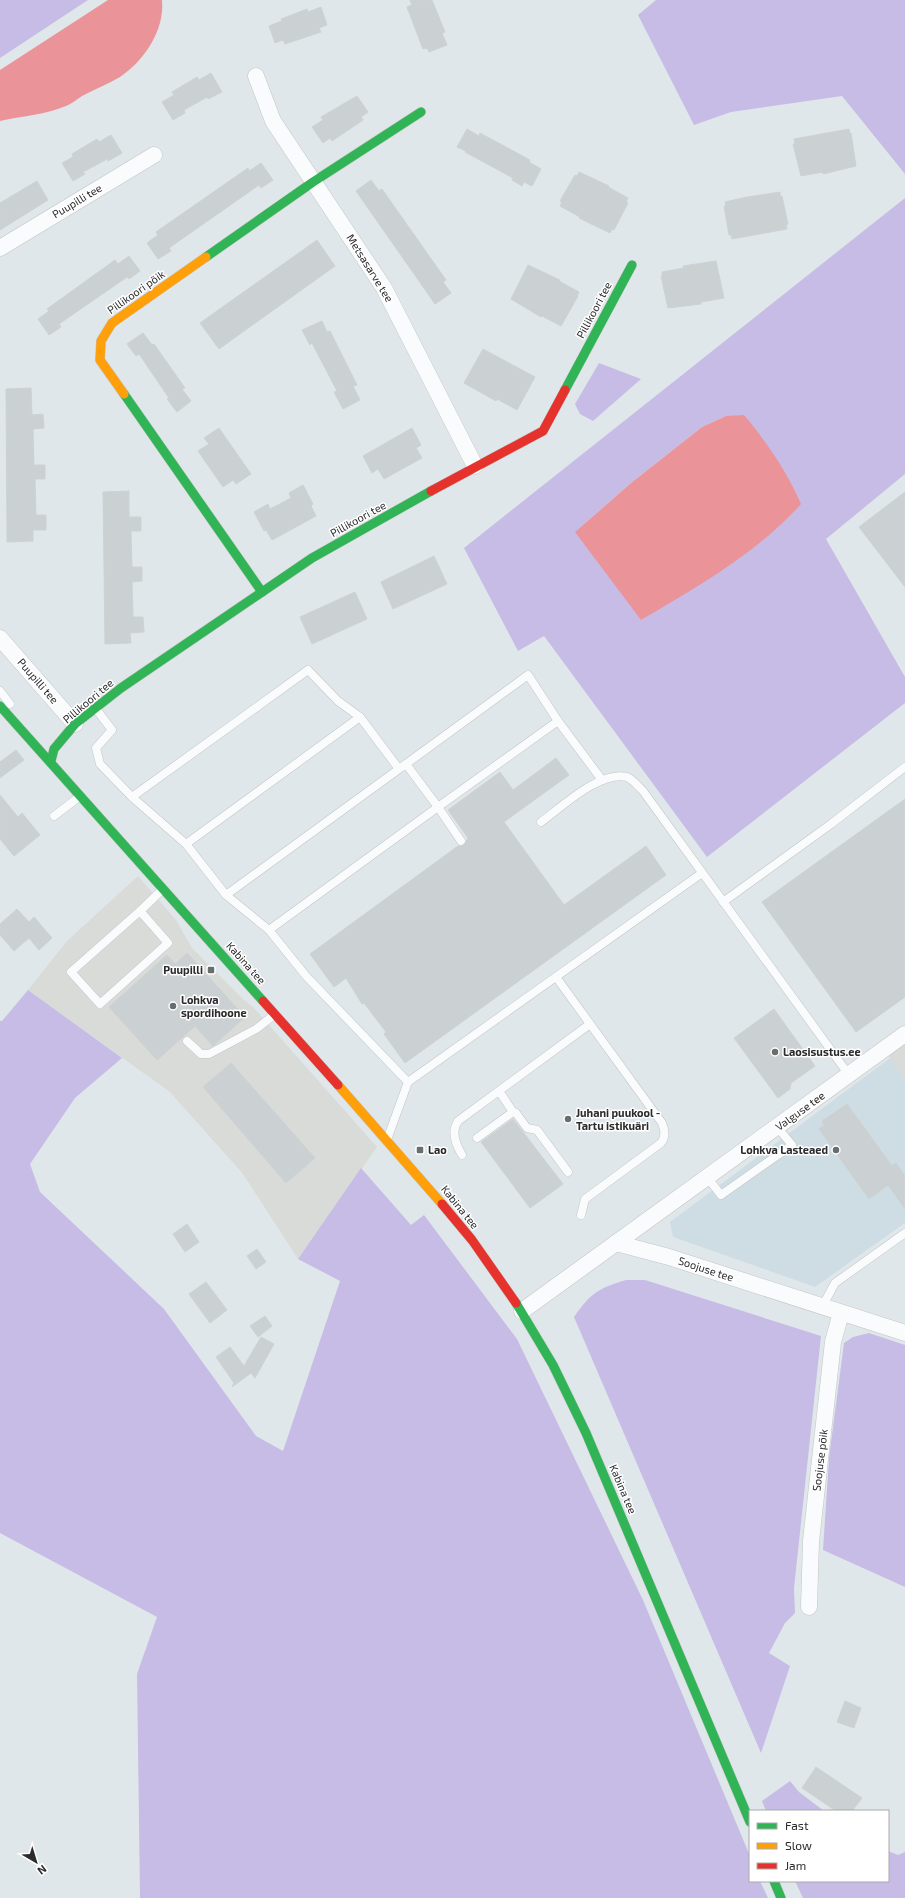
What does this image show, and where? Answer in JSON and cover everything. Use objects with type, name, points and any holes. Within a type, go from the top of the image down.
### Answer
[{"type":"street","name":"Metsasarve tee","points":[[256,76],[273,121],[384,288],[475,466]]},
{"type":"street","name":"Pillikoori põik","points":[[262,592],[100,360],[101,341],[112,323],[313,182],[421,112]]},
{"type":"street","name":"Puupilli tee","points":[[0,248],[154,155]]},
{"type":"street","name":"Pillikoori tee","points":[[51,761],[54,749],[75,724],[121,688],[312,558],[475,466],[543,432],[632,265]]},
{"type":"street","name":"Puupilli tee","points":[[0,638],[75,724]]},
{"type":"street","name":"Kabina tee","points":[[0,706],[51,761],[426,1184],[472,1240],[522,1311],[553,1365],[586,1433],[749,1820]]},
{"type":"street","name":"Valguse tee","points":[[616,1243],[849,1076],[905,1034]]},
{"type":"street","points":[[522,1311],[616,1243]]},
{"type":"street","name":"Soojuse tee","points":[[616,1243],[669,1257],[905,1333]]},
{"type":"street","name":"Soojuse põik","points":[[809,1607],[811,1541],[833,1342],[841,1313]]},
{"type":"street","points":[[774,1882],[781,1898]]},
{"type":"lane","points":[[132,797],[308,670],[338,701],[360,717],[438,807],[462,841]]},
{"type":"lane","points":[[226,895],[528,675],[558,721],[602,780]]},
{"type":"lane","points":[[0,691],[7,699],[25,733]]},
{"type":"lane","points":[[95,709],[112,730],[96,748],[100,764],[132,797],[186,844],[226,895],[269,930],[306,976],[408,1082]]},
{"type":"lane","points":[[186,844],[360,717]]},
{"type":"lane","points":[[269,930],[558,721]]},
{"type":"lane","points":[[723,902],[831,824],[905,767]]},
{"type":"lane","points":[[541,822],[602,780],[612,776],[628,777],[643,791],[849,1076]]},
{"type":"lane","points":[[54,816],[81,795]]},
{"type":"lane","points":[[387,1139],[408,1082],[702,873]]},
{"type":"lane","points":[[140,911],[168,943],[100,1004],[71,972],[164,889]]},
{"type":"lane","points":[[179,906],[198,942]]},
{"type":"lane","points":[[556,977],[662,1123],[665,1130],[661,1143],[585,1199],[581,1215]]},
{"type":"lane","points":[[187,1041],[200,1054],[209,1054],[256,1029],[275,1014],[235,983]]},
{"type":"lane","points":[[462,1154],[456,1141],[455,1126],[466,1115],[590,1024]]},
{"type":"lane","points":[[499,1091],[513,1112],[516,1113],[527,1128],[537,1130],[568,1172]]},
{"type":"lane","points":[[477,1138],[513,1112]]},
{"type":"lane","points":[[707,1177],[721,1195],[792,1145],[778,1127]]},
{"type":"lane","points":[[822,1307],[835,1283],[905,1234]]},
{"type":"shaded area","points":[[0,0],[88,0],[0,58]]},
{"type":"shaded area","points":[[108,0],[162,0],[160,22],[145,54],[120,77],[84,95],[68,105],[41,113],[0,121],[0,70]]},
{"type":"shaded area","points":[[656,0],[905,0],[905,174],[842,96],[731,112],[694,125],[638,15]]},
{"type":"shaded area","points":[[905,198],[905,474],[826,539],[905,677],[905,703],[707,857],[544,636],[518,651],[464,548]],"holes":[[[726,416],[575,532],[631,483],[702,427]]]},
{"type":"shaded area","points":[[599,363],[641,379],[593,421],[580,414],[575,404]]},
{"type":"shaded area","points":[[744,415],[776,458],[796,492],[801,504],[784,522],[746,554],[705,582],[641,620],[575,532],[631,483],[702,427],[726,416]]},
{"type":"shaded area","points":[[138,876],[176,920],[192,948],[244,1000],[253,1007],[377,1147],[298,1259],[243,1174],[170,1092],[28,990],[67,941]]},
{"type":"shaded area","points":[[28,990],[122,1058],[75,1098],[30,1164],[40,1192],[164,1309],[256,1436],[283,1451],[340,1281],[298,1259],[361,1168],[411,1225],[424,1215],[517,1339],[643,1600],[749,1854],[749,1882],[760,1882],[768,1898],[140,1898],[137,1674],[157,1617],[0,1533],[0,1021],[2,1021]]},
{"type":"shaded area","points":[[905,1041],[905,1079],[887,1054]]},
{"type":"shaded area","name":"Lohkva Lasteaed","points":[[890,1058],[905,1079],[905,1223],[815,1287],[673,1237],[670,1222]]},
{"type":"shaded area","points":[[626,1280],[645,1280],[821,1336],[794,1588],[795,1613],[785,1623],[769,1653],[790,1666],[761,1753],[574,1317],[590,1297],[601,1289]]},
{"type":"shaded area","points":[[869,1333],[905,1345],[905,1587],[823,1550],[829,1458],[844,1343],[853,1337]]},
{"type":"shaded area","points":[[790,1781],[799,1792],[823,1810],[766,1810],[762,1801]]},
{"type":"shaded area","points":[[889,1851],[898,1855],[905,1852],[905,1898],[803,1898],[795,1882],[889,1882]]},
{"type":"building","points":[[410,0],[432,0],[445,32],[442,33],[447,45],[429,52],[427,48],[423,49],[407,7],[412,5]]},
{"type":"building","points":[[321,7],[327,25],[319,28],[321,32],[285,44],[283,40],[275,43],[269,26],[282,21],[281,19],[307,9],[308,12]]},
{"type":"building","points":[[211,73],[222,92],[208,99],[207,97],[184,110],[185,113],[173,120],[162,102],[174,95],[172,92],[197,77],[199,80]]},
{"type":"building","points":[[357,96],[368,112],[361,117],[363,120],[332,141],[330,138],[323,143],[312,127],[323,120],[321,117]]},
{"type":"building","points":[[467,129],[479,136],[480,133],[530,160],[529,162],[541,169],[532,186],[524,182],[522,186],[512,180],[513,178],[457,147]]},
{"type":"building","points":[[849,129],[851,133],[856,166],[823,174],[823,172],[801,176],[793,144],[795,144],[794,139]]},
{"type":"building","points":[[111,135],[122,153],[83,172],[85,174],[73,181],[62,163],[73,157],[72,154],[97,139],[99,142]]},
{"type":"building","points":[[261,163],[273,180],[261,188],[259,185],[169,248],[171,251],[158,259],[147,243],[158,235],[156,232],[248,168],[249,171]]},
{"type":"building","points":[[579,172],[609,186],[608,187],[628,198],[626,202],[628,203],[614,230],[612,229],[610,233],[579,218],[580,217],[560,206],[562,202],[560,201],[575,175],[577,176]]},
{"type":"building","points":[[371,180],[379,191],[382,189],[446,280],[443,282],[451,293],[435,304],[356,191]]},
{"type":"building","points":[[37,181],[48,200],[0,230],[0,203]]},
{"type":"building","points":[[780,192],[788,224],[786,225],[787,229],[732,239],[731,235],[729,235],[724,206],[726,206],[725,202]]},
{"type":"building","points":[[317,240],[335,266],[219,349],[200,323]]},
{"type":"building","points":[[129,256],[140,271],[129,279],[127,277],[59,324],[61,327],[49,335],[38,319],[49,311],[47,309],[115,260],[118,264]]},
{"type":"building","points":[[716,261],[724,298],[701,302],[701,304],[668,308],[661,276],[662,272],[684,268],[683,266]]},
{"type":"building","points":[[528,265],[560,280],[559,281],[579,292],[561,326],[542,316],[541,317],[511,299]]},
{"type":"building","points":[[322,321],[327,332],[330,331],[357,385],[353,386],[360,400],[343,409],[334,392],[337,391],[312,343],[310,345],[302,330]]},
{"type":"building","points":[[143,333],[152,345],[154,344],[185,388],[182,389],[191,401],[177,412],[167,399],[169,398],[139,354],[136,356],[127,344]]},
{"type":"building","points":[[483,349],[535,377],[517,410],[497,399],[496,401],[464,383]]},
{"type":"building","points":[[31,388],[32,415],[43,414],[44,428],[33,429],[34,465],[45,465],[45,479],[35,479],[36,515],[46,515],[46,530],[33,530],[33,541],[7,542],[6,389]]},
{"type":"building","points":[[219,428],[251,474],[236,484],[233,480],[223,487],[198,451],[209,444],[204,438]]},
{"type":"building","points":[[412,428],[421,445],[416,448],[422,458],[384,479],[378,469],[372,473],[363,456]]},
{"type":"building","points":[[303,485],[313,504],[311,506],[316,516],[272,540],[266,530],[264,531],[254,512],[268,504],[270,509],[291,498],[289,493]]},
{"type":"building","points":[[129,491],[129,517],[141,517],[141,531],[131,531],[132,567],[142,567],[142,581],[132,582],[133,617],[143,617],[144,632],[130,633],[131,643],[105,644],[103,492]]},
{"type":"building","points":[[905,492],[905,587],[859,527]]},
{"type":"building","points":[[434,556],[447,584],[393,609],[381,582]]},
{"type":"building","points":[[355,592],[367,619],[312,644],[300,617]]},
{"type":"building","points":[[16,750],[24,760],[0,778],[0,762]]},
{"type":"building","points":[[556,758],[569,775],[504,822],[564,905],[646,846],[666,875],[405,1063],[384,1034],[386,1032],[364,1003],[362,1004],[346,978],[334,987],[310,954],[458,846],[464,845],[468,838],[448,810],[500,772],[513,790]]},
{"type":"building","points":[[0,795],[18,817],[22,813],[40,835],[14,856],[0,839]]},
{"type":"building","points":[[905,799],[905,997],[856,1032],[762,902]]},
{"type":"building","points":[[17,909],[29,922],[34,917],[52,938],[39,950],[29,938],[14,951],[0,935],[0,924]]},
{"type":"building","name":"Lohkva spordihoone","points":[[187,953],[245,1017],[213,1046],[195,1026],[157,1060],[109,1007],[167,955],[175,964]]},
{"type":"building","name":"Laosisustus.ee","points":[[774,1009],[815,1066],[791,1083],[790,1089],[778,1098],[734,1038]]},
{"type":"building","points":[[231,1063],[315,1158],[286,1183],[203,1087]]},
{"type":"building","name":"Lohkva Lasteaed","points":[[847,1104],[892,1166],[896,1163],[905,1176],[905,1209],[888,1185],[869,1199],[819,1129],[824,1125],[822,1121]]},
{"type":"building","points":[[513,1119],[563,1184],[530,1208],[481,1142]]},
{"type":"building","points":[[187,1224],[199,1242],[185,1252],[173,1234]]},
{"type":"building","points":[[257,1249],[266,1262],[256,1269],[247,1256]]},
{"type":"building","points":[[206,1282],[227,1310],[210,1323],[189,1294]]},
{"type":"building","points":[[265,1316],[272,1326],[258,1337],[250,1326]]},
{"type":"building","points":[[261,1337],[274,1344],[255,1378],[251,1373],[232,1387],[234,1383],[216,1357],[230,1347],[244,1366]]},
{"type":"building","points":[[845,1701],[861,1708],[854,1728],[837,1722]]},
{"type":"building","points":[[816,1767],[862,1798],[853,1810],[835,1810],[802,1788]]},
{"type":"traffic: fast","points":[[206,257],[313,182],[421,112]]},
{"type":"traffic: fast","points":[[565,390],[632,265]]},
{"type":"traffic: fast","points":[[124,394],[262,592]]},
{"type":"traffic: fast","points":[[51,761],[54,749],[75,724],[121,688],[312,558],[431,491]]},
{"type":"traffic: fast","points":[[0,706],[263,1001]]},
{"type":"traffic: fast","points":[[516,1303],[553,1365],[586,1433],[749,1820]]},
{"type":"traffic: fast","points":[[774,1882],[781,1898]]},
{"type":"traffic: slow","points":[[124,394],[100,360],[101,341],[112,323],[206,257]]},
{"type":"traffic: slow","points":[[338,1085],[442,1204]]},
{"type":"traffic: jam","points":[[431,491],[543,431],[565,390]]},
{"type":"traffic: jam","points":[[263,1001],[338,1085]]},
{"type":"traffic: jam","points":[[442,1204],[472,1240],[516,1303]]},
{"type":"place","name":"Puupilli","points":[[211,970]]},
{"type":"place","name":"Lohkva spordihoone","points":[[173,1006]]},
{"type":"place","name":"Laosisustus.ee","points":[[775,1052]]},
{"type":"place","name":"Juhani puukool - Tartu istikuäri","points":[[568,1119]]},
{"type":"place","name":"Lao","points":[[420,1150]]},
{"type":"place","name":"Lohkva Lasteaed","points":[[836,1150]]}]
